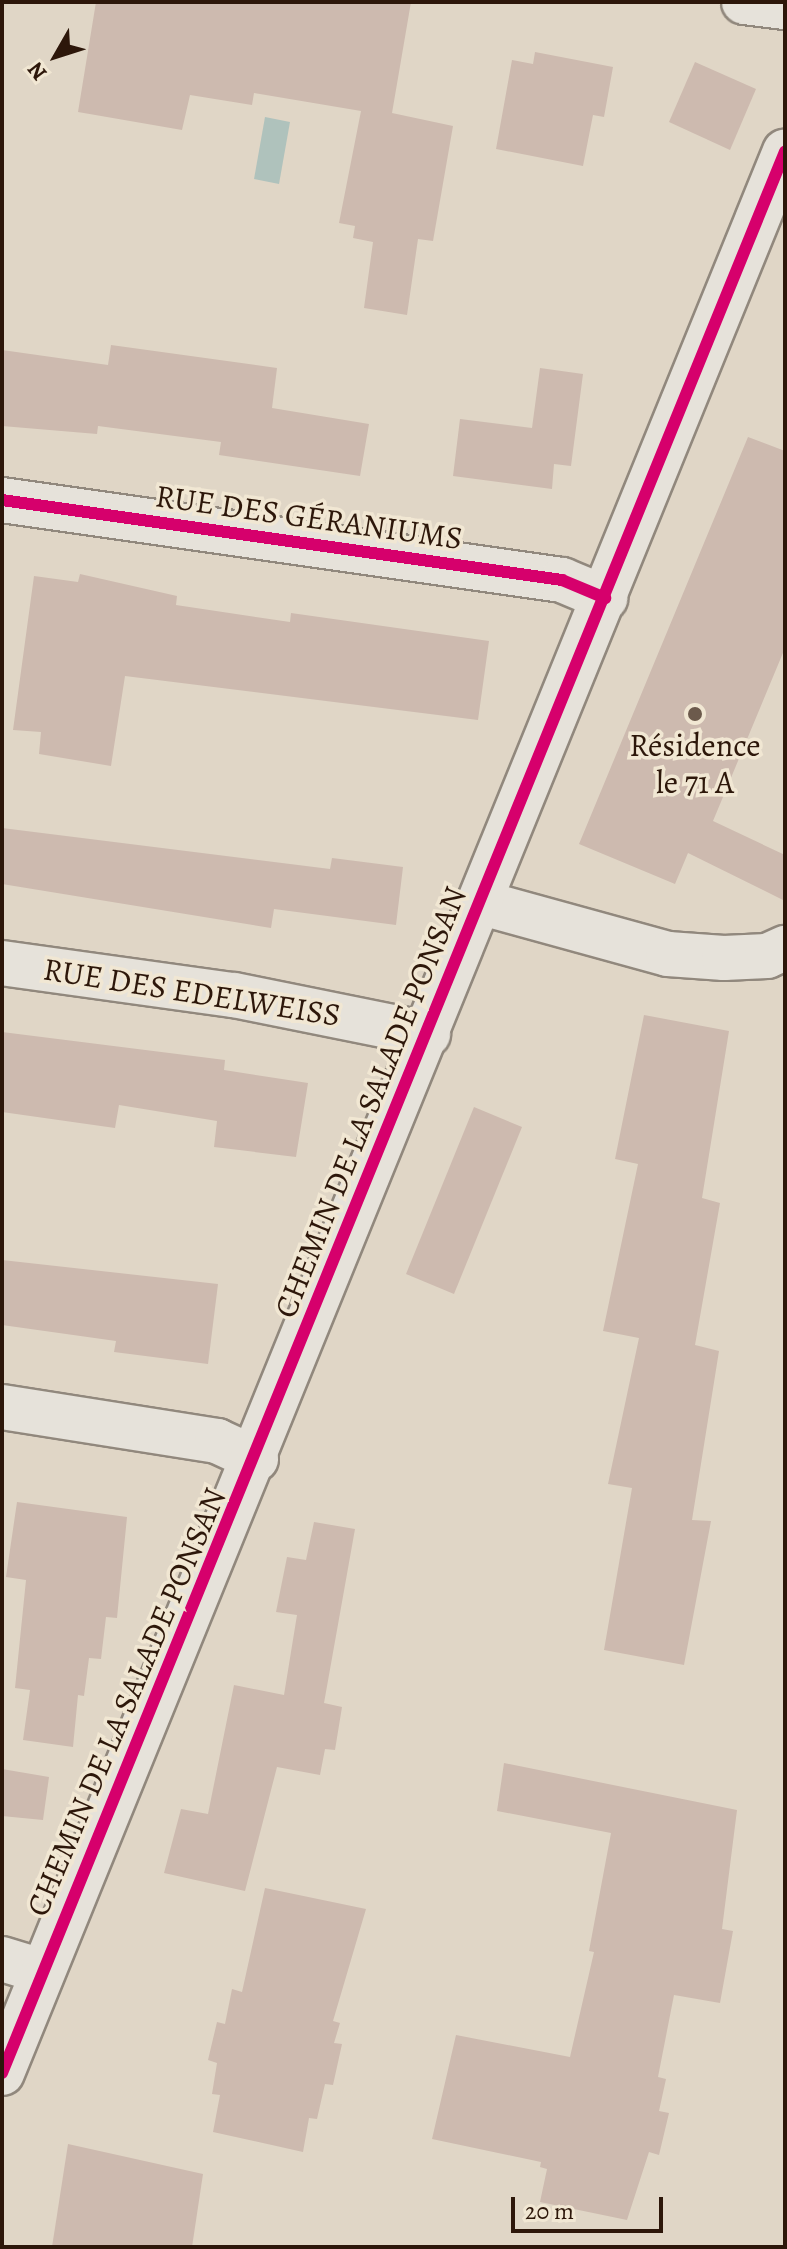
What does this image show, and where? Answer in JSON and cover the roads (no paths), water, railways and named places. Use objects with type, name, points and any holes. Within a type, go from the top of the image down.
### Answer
[{"type":"street","points":[[744,2],[785,7]]},
{"type":"street","name":"CHEMIN DE LA SALADE PONSAN","points":[[2,2073],[22,1965],[256,1459],[785,151]]},
{"type":"street","name":"RUE DES GÉRANIUMS","points":[[2,500],[562,580],[605,598]]},
{"type":"street","points":[[479,902],[668,954],[724,958],[767,956],[785,948]]},
{"type":"street","name":"RUE DES EDELWEISS","points":[[2,963],[234,995],[428,1034]]},
{"type":"street","points":[[2,1407],[217,1441],[256,1459]]},
{"type":"place","name":"Résidence le 71 A","points":[[695,714]]}]
